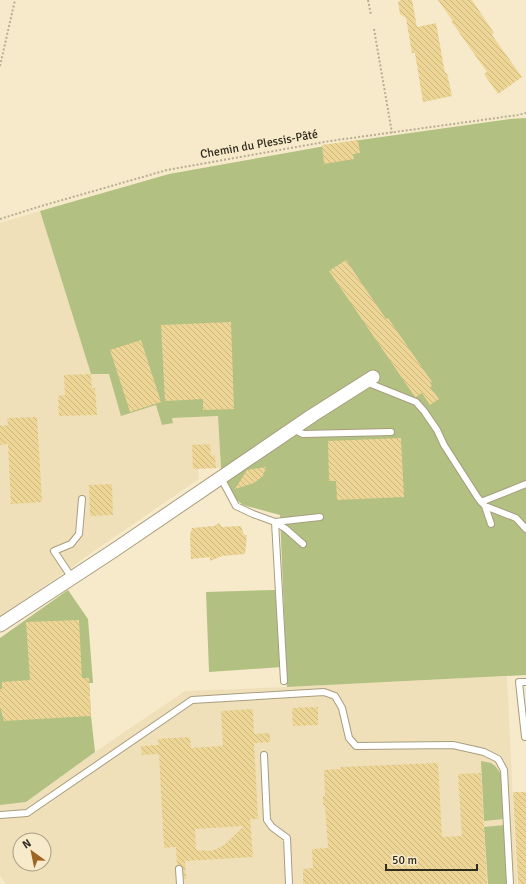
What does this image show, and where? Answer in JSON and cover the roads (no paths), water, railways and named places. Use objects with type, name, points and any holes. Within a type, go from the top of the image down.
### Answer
[{"type":"street","points":[[0,625],[113,552],[293,429],[369,380]]},
{"type":"lane","points":[[369,380],[416,402],[420,406],[437,430],[444,445],[483,504],[491,524]]},
{"type":"lane","points":[[293,429],[303,434],[391,432]]},
{"type":"lane","points":[[221,478],[236,506],[275,522],[286,529],[303,544]]},
{"type":"lane","points":[[483,504],[526,484]]},
{"type":"lane","points":[[72,578],[54,551],[71,544],[79,534],[82,499]]},
{"type":"lane","points":[[483,504],[516,518],[526,529]]},
{"type":"lane","points":[[275,522],[320,517]]},
{"type":"lane","points":[[275,522],[284,681]]},
{"type":"lane","points":[[526,682],[520,682],[526,737]]},
{"type":"lane","points":[[0,815],[27,813],[192,700],[324,692],[335,696],[342,708],[349,738],[356,746],[453,745],[484,752],[498,759],[504,770],[510,884]]},
{"type":"lane","points":[[264,755],[267,820],[272,827],[286,838],[289,884]]},
{"type":"lane","points":[[179,869],[180,884]]}]
